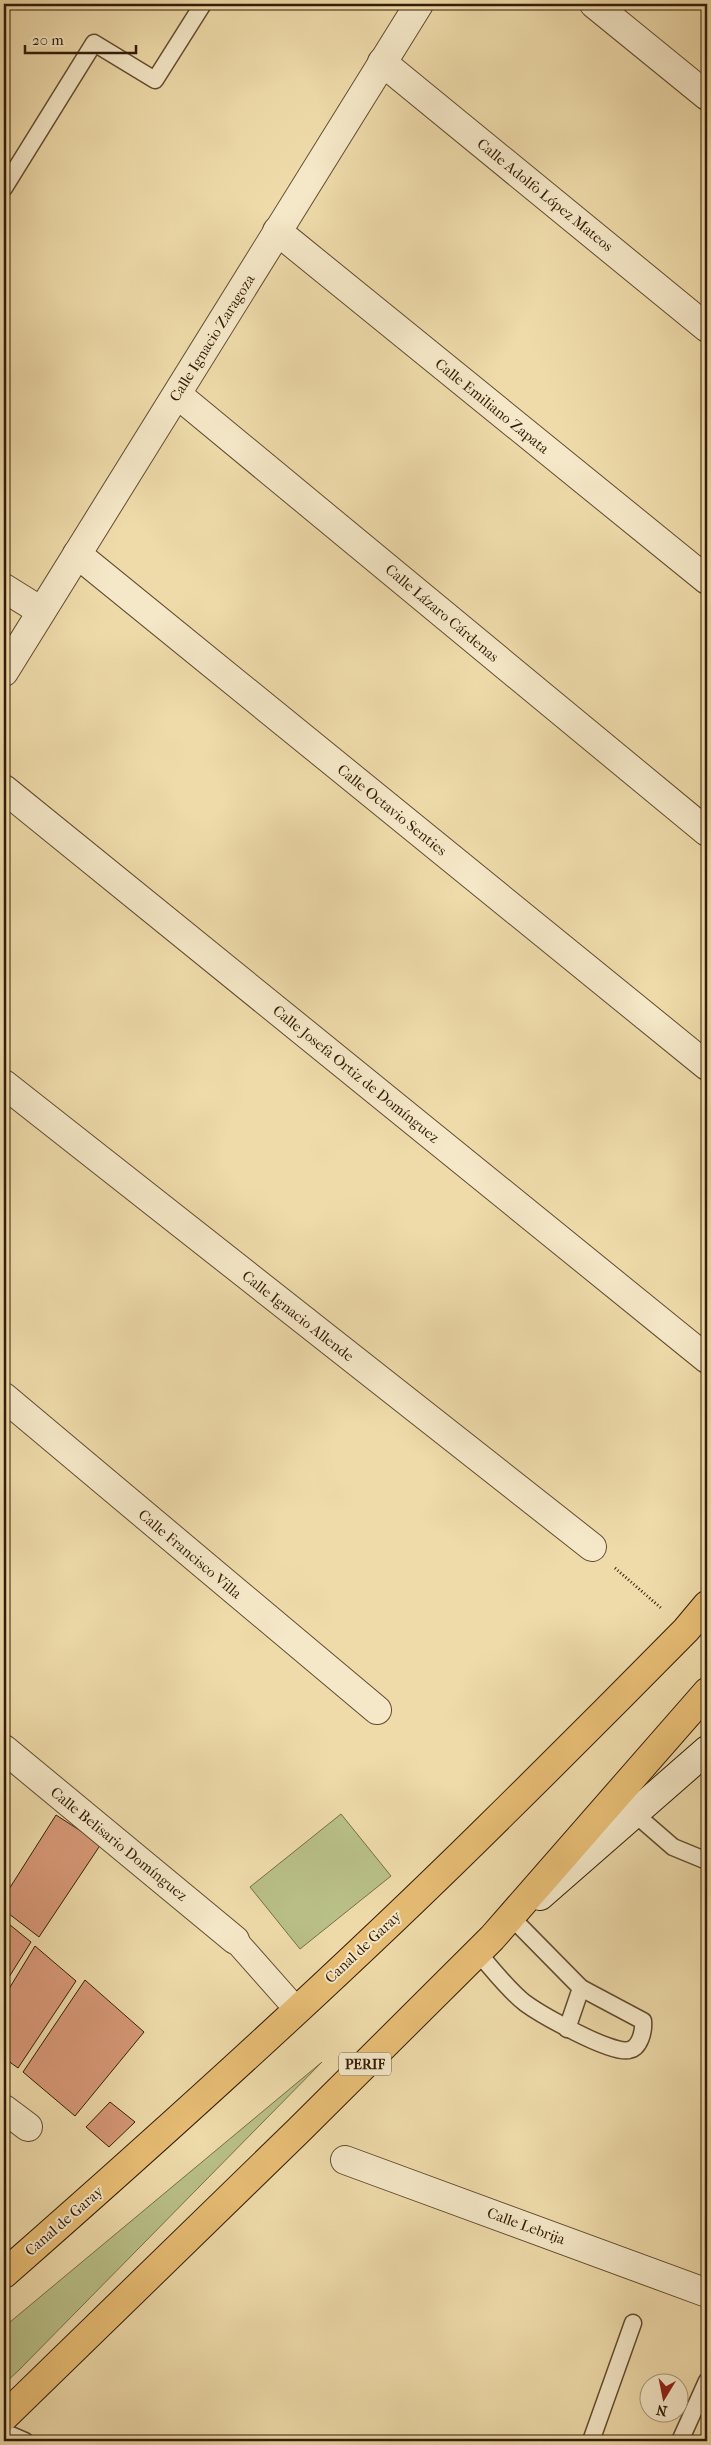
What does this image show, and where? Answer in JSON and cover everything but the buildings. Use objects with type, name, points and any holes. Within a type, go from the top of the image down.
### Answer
[{"type":"highway","name":"Canal de Garay","points":[[4,2274],[122,2170],[297,2010],[485,1832],[686,1630],[707,1605]]},
{"type":"highway","name":"PERIF","points":[[4,2417],[299,2130],[485,1945],[707,1692]]},
{"type":"street","name":"Calle Ignacio Zaragoza","points":[[4,672],[178,395],[419,4]]},
{"type":"street","points":[[594,4],[707,96]]},
{"type":"street","name":"Calle Adolfo López Mateos","points":[[382,62],[707,328]]},
{"type":"street","name":"Calle Emiliano Zapata","points":[[277,232],[707,580]]},
{"type":"street","name":"Calle Lázaro Cárdenas","points":[[178,395],[707,832]]},
{"type":"street","name":"Calle Octavio Senties","points":[[77,554],[707,1066]]},
{"type":"street","points":[[4,588],[41,611]]},
{"type":"street","name":"Calle Josefa Ortiz de Domínguez","points":[[4,789],[707,1359]]},
{"type":"street","name":"Calle Ignacio Allende","points":[[4,1084],[592,1547]]},
{"type":"street","name":"Calle Francisco Villa","points":[[4,1397],[377,1710]]},
{"type":"street","name":"Calle Belisario Domínguez","points":[[4,1749],[235,1940]]},
{"type":"street","points":[[485,1945],[707,1750]]},
{"type":"street","points":[[235,1940],[297,2010]]},
{"type":"street","points":[[4,2108],[28,2127]]},
{"type":"street","name":"Calle Lebrija","points":[[345,2160],[707,2293]]},
{"type":"lane","points":[[4,188],[94,43],[156,80],[203,4]]},
{"type":"lane","points":[[635,1814],[673,1847],[707,1861]]},
{"type":"lane","points":[[485,1945],[524,2002],[567,2029],[627,2051],[635,2048],[644,2030],[643,2022],[636,2016],[581,1988],[513,1920]]},
{"type":"lane","points":[[567,2029],[581,1988]]},
{"type":"lane","points":[[591,2441],[633,2323]]},
{"type":"lane","points":[[680,2441],[707,2381]]},
{"type":"lane","points":[[4,2432],[24,2441]]},
{"type":"path","points":[[592,1547],[686,1630]]},
{"type":"green space","points":[[341,1814],[391,1876],[300,1949],[250,1887]]},
{"type":"green space","points":[[322,2062],[19,2370],[4,2384],[4,2327]]}]
